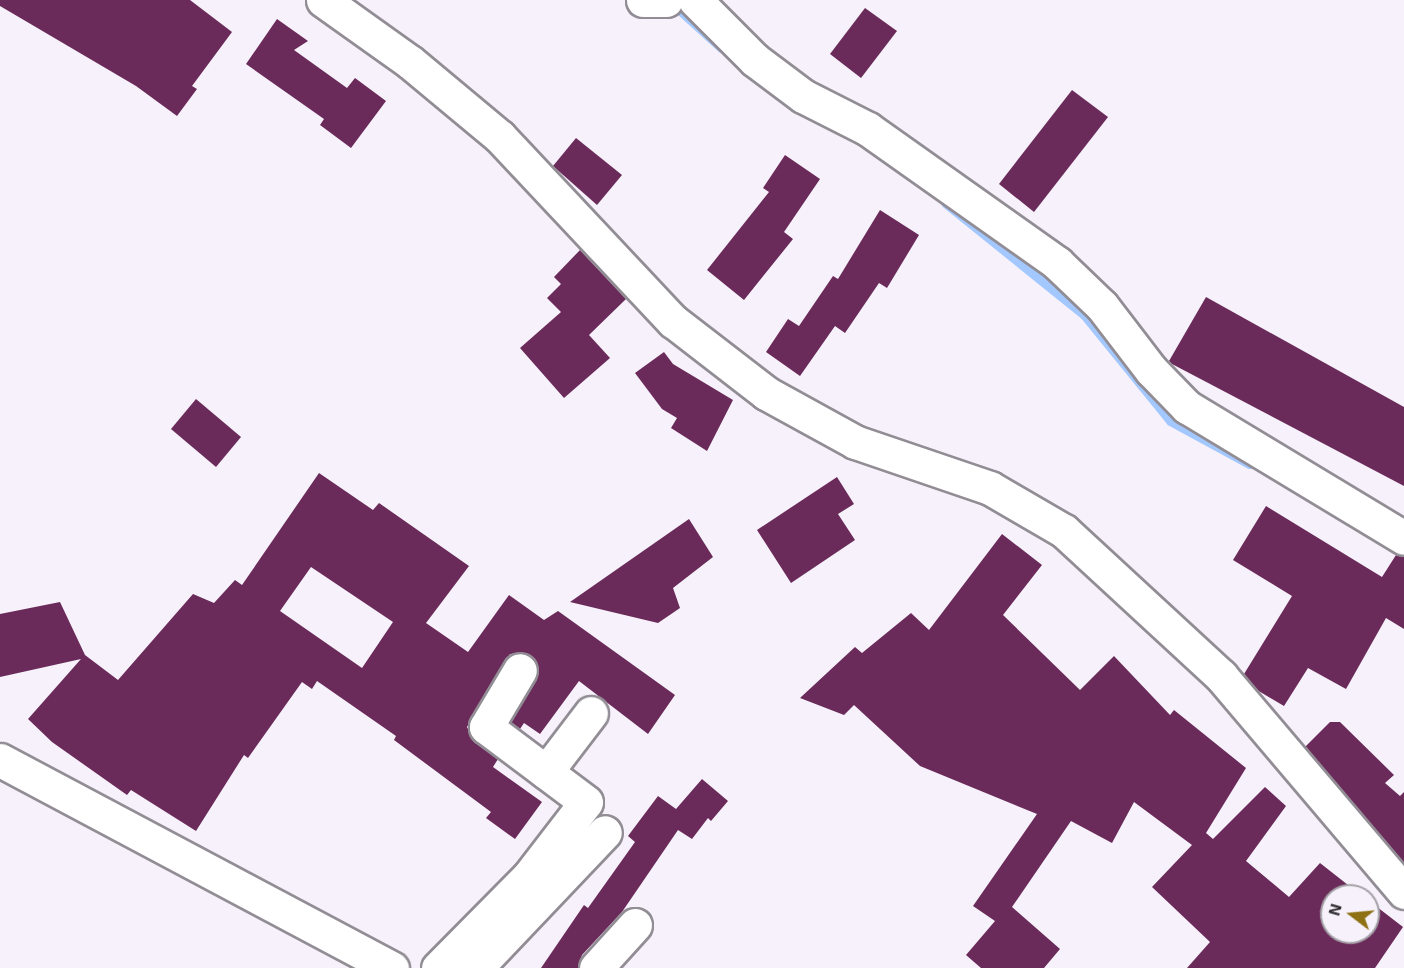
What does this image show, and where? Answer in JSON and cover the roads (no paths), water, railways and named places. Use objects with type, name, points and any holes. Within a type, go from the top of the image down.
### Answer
[{"type":"street","points":[[323,0],[410,62],[500,137],[673,321],[766,393],[855,442],[990,489],[1064,531],[1221,676],[1404,892]]},
{"type":"street","points":[[643,0],[666,0]]},
{"type":"street","points":[[695,0],[755,60],[803,96],[868,129],[1057,263],[1102,306],[1151,370],[1186,407],[1404,538]]},
{"type":"street","points":[[438,968],[529,876],[586,802],[486,727],[520,670]]},
{"type":"street","points":[[546,772],[591,713]]},
{"type":"street","points":[[0,760],[392,968]]},
{"type":"street","points":[[476,968],[605,832]]},
{"type":"street","points":[[596,968],[635,925]]},
{"type":"waterway","points":[[669,0],[722,48]]},
{"type":"waterway","points":[[946,203],[1085,315],[1171,421],[1250,464]]}]
